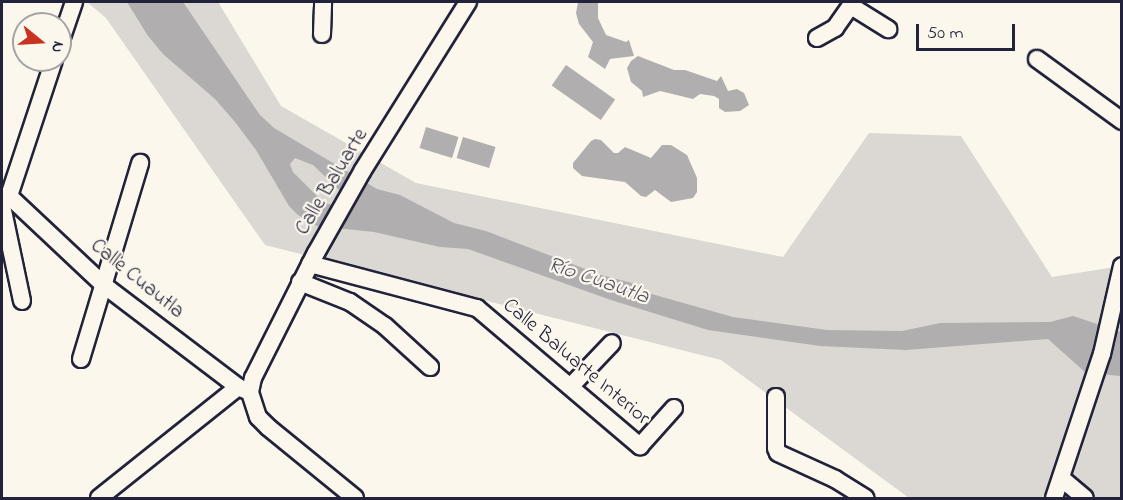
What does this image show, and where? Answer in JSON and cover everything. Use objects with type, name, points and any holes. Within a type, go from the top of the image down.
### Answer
[{"type":"street","points":[[322,34],[323,2]]},
{"type":"street","name":"Calle Baluarte","points":[[244,390],[300,282],[363,170],[468,2]]},
{"type":"street","points":[[817,38],[835,28],[852,4],[888,29]]},
{"type":"street","points":[[1037,59],[1122,121]]},
{"type":"street","points":[[22,301],[4,199],[50,72]]},
{"type":"street","points":[[81,359],[105,286],[140,163]]},
{"type":"street","name":"Calle Cuautla","points":[[4,199],[105,286],[244,390]]},
{"type":"street","name":"Calle Baluarte Interior","points":[[310,264],[477,308],[640,446],[674,408]]},
{"type":"street","points":[[1054,498],[1102,354],[1122,266]]},
{"type":"street","points":[[300,282],[350,302],[385,326],[430,367]]},
{"type":"street","points":[[571,386],[612,344]]},
{"type":"street","points":[[99,498],[244,390],[258,417],[268,427],[355,498]]},
{"type":"street","points":[[776,397],[778,453],[835,479],[865,498]]},
{"type":"street","points":[[1060,478],[1085,498]]},
{"type":"shaded area","points":[[87,2],[218,2],[281,106],[416,183],[783,257],[869,133],[961,136],[1052,277],[1121,266],[1121,498],[909,498],[721,360],[265,245],[106,18]]},
{"type":"water","name":"Río Cuautla","points":[[127,2],[183,2],[260,115],[274,128],[377,189],[400,195],[454,223],[486,231],[601,275],[632,283],[648,293],[733,317],[827,330],[902,331],[940,323],[1050,322],[1073,316],[1121,332],[1121,376],[1086,373],[1048,339],[906,350],[820,346],[708,330],[611,300],[468,249],[440,247],[374,232],[317,226],[298,215],[289,206],[256,150],[215,99],[163,54],[148,36]],"holes":[[[295,158],[313,165],[339,190],[342,197],[334,205],[324,203],[293,172],[290,164]]]},
{"type":"water","points":[[578,2],[598,2],[598,18],[606,35],[626,42],[629,40],[634,56],[610,59],[605,69],[588,57],[593,42],[579,24],[576,13]]},
{"type":"water","points":[[638,56],[674,70],[685,70],[717,81],[721,76],[728,91],[737,89],[744,93],[749,105],[740,111],[725,112],[719,108],[719,99],[714,96],[700,94],[693,99],[660,91],[643,97],[642,91],[631,82],[627,68]]},
{"type":"water","points":[[566,65],[615,99],[601,120],[552,85]]},
{"type":"water","points":[[426,127],[459,137],[452,158],[420,148]]},
{"type":"water","points":[[463,137],[496,147],[489,168],[457,158]]},
{"type":"water","points":[[595,139],[601,140],[614,153],[618,153],[625,147],[651,158],[662,145],[671,145],[687,155],[697,178],[697,192],[693,198],[671,202],[655,190],[646,197],[641,196],[625,182],[582,176],[573,168],[573,163]]}]
